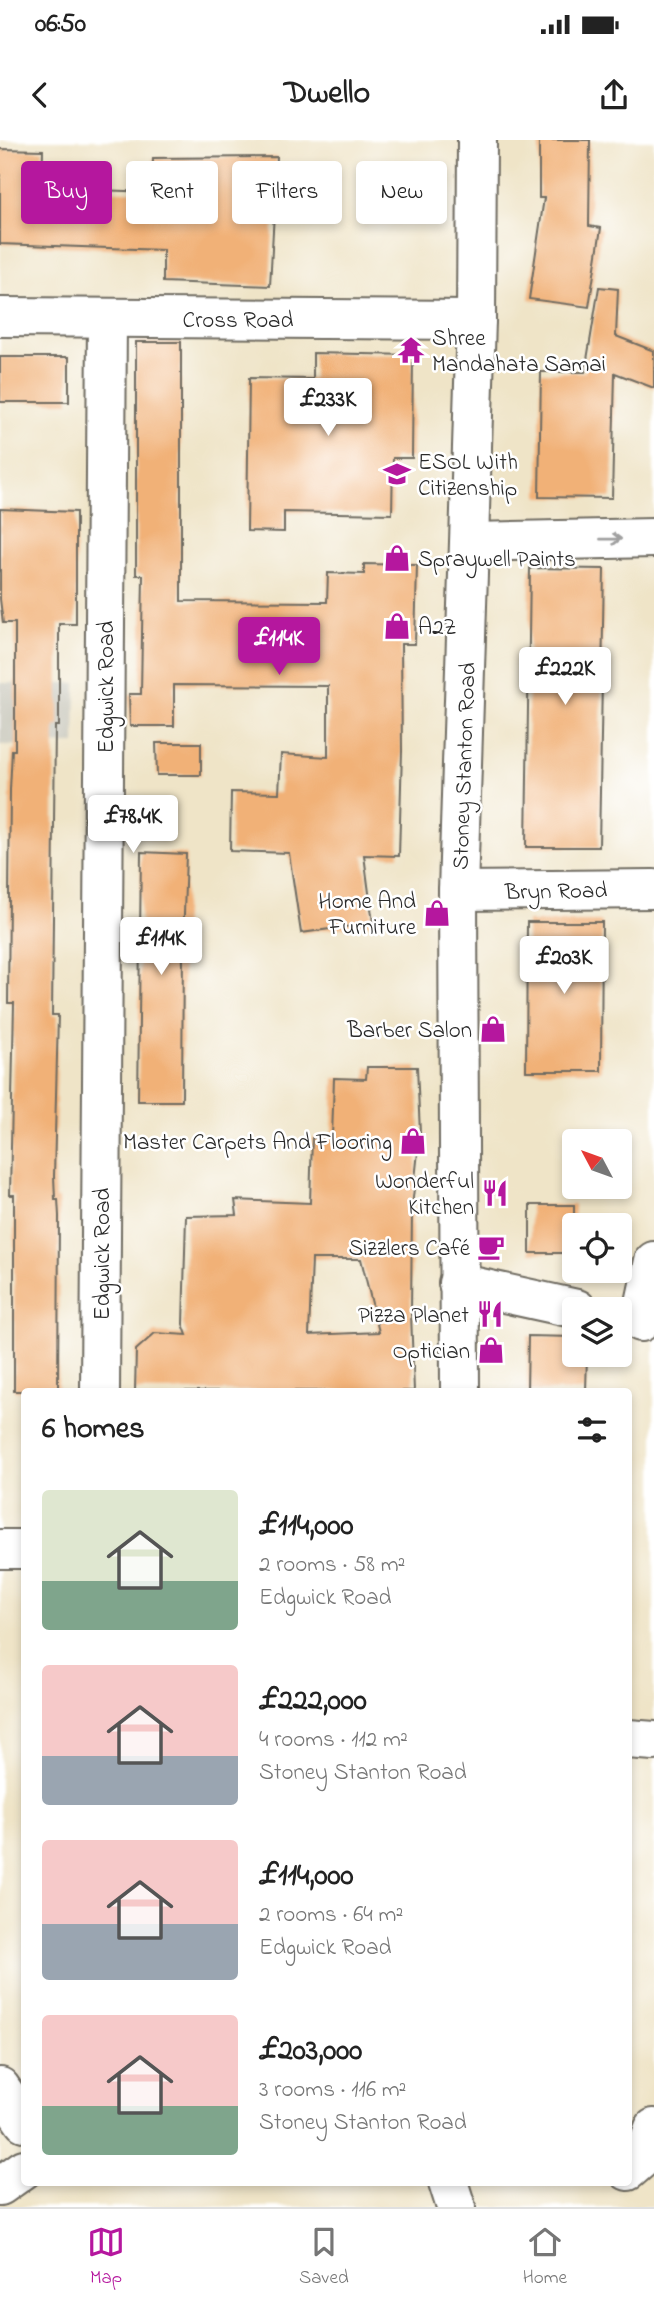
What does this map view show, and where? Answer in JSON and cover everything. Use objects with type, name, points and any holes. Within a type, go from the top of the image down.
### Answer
[{"type":"street","name":"Stoney Stanton Road","points":[[460,1388],[458,891],[476,320],[477,140]]},
{"type":"street","name":"Cross Road","points":[[0,317],[476,320]]},
{"type":"street","name":"Edgwick Road","points":[[100,1388],[107,318]]},
{"type":"street","points":[[470,542],[654,538]]},
{"type":"street","name":"Bryn Road","points":[[458,891],[654,889]]},
{"type":"street","points":[[638,1321],[654,1261]]},
{"type":"street","points":[[458,1283],[562,1306]]},
{"type":"street","points":[[0,1549],[21,1549]]},
{"type":"street","points":[[632,1740],[654,1741]]},
{"type":"street","points":[[0,2087],[21,2118]]},
{"type":"street","points":[[632,2168],[643,2158],[654,2128]]},
{"type":"street","points":[[450,2186],[458,2207]]},
{"type":"street","points":[[458,2207],[460,2186]]},
{"type":"shaded area","points":[[0,683],[76,683],[75,744],[0,745]]},
{"type":"building","points":[[539,140],[590,140],[589,226],[601,228],[589,307],[529,299],[544,198],[539,198]]},
{"type":"building","points":[[0,149],[43,150],[43,161],[21,161],[21,224],[112,224],[112,191],[126,191],[126,224],[218,224],[218,161],[153,161],[153,158],[277,157],[277,161],[232,161],[232,224],[273,224],[270,286],[163,282],[163,250],[0,244]]},
{"type":"building","points":[[599,287],[618,289],[616,336],[654,351],[654,388],[615,373],[612,498],[539,497],[541,372],[585,372]]},
{"type":"building","points":[[136,342],[181,342],[181,601],[327,602],[328,573],[364,574],[364,564],[417,565],[415,644],[401,644],[399,856],[364,855],[373,923],[301,933],[289,853],[230,851],[231,792],[279,793],[281,754],[328,757],[328,686],[174,685],[174,726],[130,726],[129,694],[141,694],[143,575],[136,575]]},
{"type":"building","points":[[313,353],[413,355],[412,458],[393,458],[392,514],[284,512],[284,532],[247,531],[249,378],[313,379]]},
{"type":"building","points":[[0,357],[69,357],[69,402],[0,402]]},
{"type":"building","points":[[0,509],[76,512],[76,624],[59,624],[59,726],[55,726],[52,1015],[58,1015],[54,1176],[59,1216],[58,1388],[21,1388],[21,1391],[14,1391],[14,1195],[10,1195],[14,1003],[8,1003],[10,790],[12,750],[15,750],[15,623],[3,623],[0,599]]},
{"type":"building","points":[[530,568],[604,569],[599,847],[526,847]]},
{"type":"building","points":[[156,743],[201,743],[201,775],[157,775]]},
{"type":"building","points":[[141,852],[186,854],[182,1101],[138,1101]]},
{"type":"building","points":[[527,922],[602,922],[601,1071],[526,1071]]},
{"type":"building","points":[[367,1067],[417,1067],[420,1133],[412,1207],[411,1314],[414,1388],[135,1388],[136,1350],[155,1333],[187,1335],[183,1324],[186,1216],[237,1215],[235,1200],[310,1203],[312,1138],[332,1137],[334,1078],[366,1079]],"holes":[[[312,1259],[361,1259],[379,1332],[309,1335]]]},
{"type":"building","points":[[530,1205],[574,1205],[574,1213],[562,1213],[562,1253],[530,1253]]},
{"type":"building","points":[[528,1336],[562,1337],[562,1367],[587,1367],[586,1388],[527,1388]]},
{"type":"place","name":"Shree Mandahata Samai","points":[[411,350]]},
{"type":"place","name":"ESOL With Citizenship","points":[[397,474]]},
{"type":"place","name":"Spraywell Paints","points":[[397,558]]},
{"type":"place","name":"A2Z","points":[[397,626]]},
{"type":"place","name":"Home And Furniture","points":[[437,913]]},
{"type":"place","name":"Barber Salon","points":[[493,1029]]},
{"type":"place","name":"Master Carpets And Flooring","points":[[413,1141]]},
{"type":"place","name":"Wonderful Kitchen","points":[[495,1193]]},
{"type":"place","name":"Sizzlers Café","points":[[491,1247]]},
{"type":"place","name":"Pizza Planet","points":[[490,1314]]},
{"type":"place","name":"Optician","points":[[491,1350]]}]
